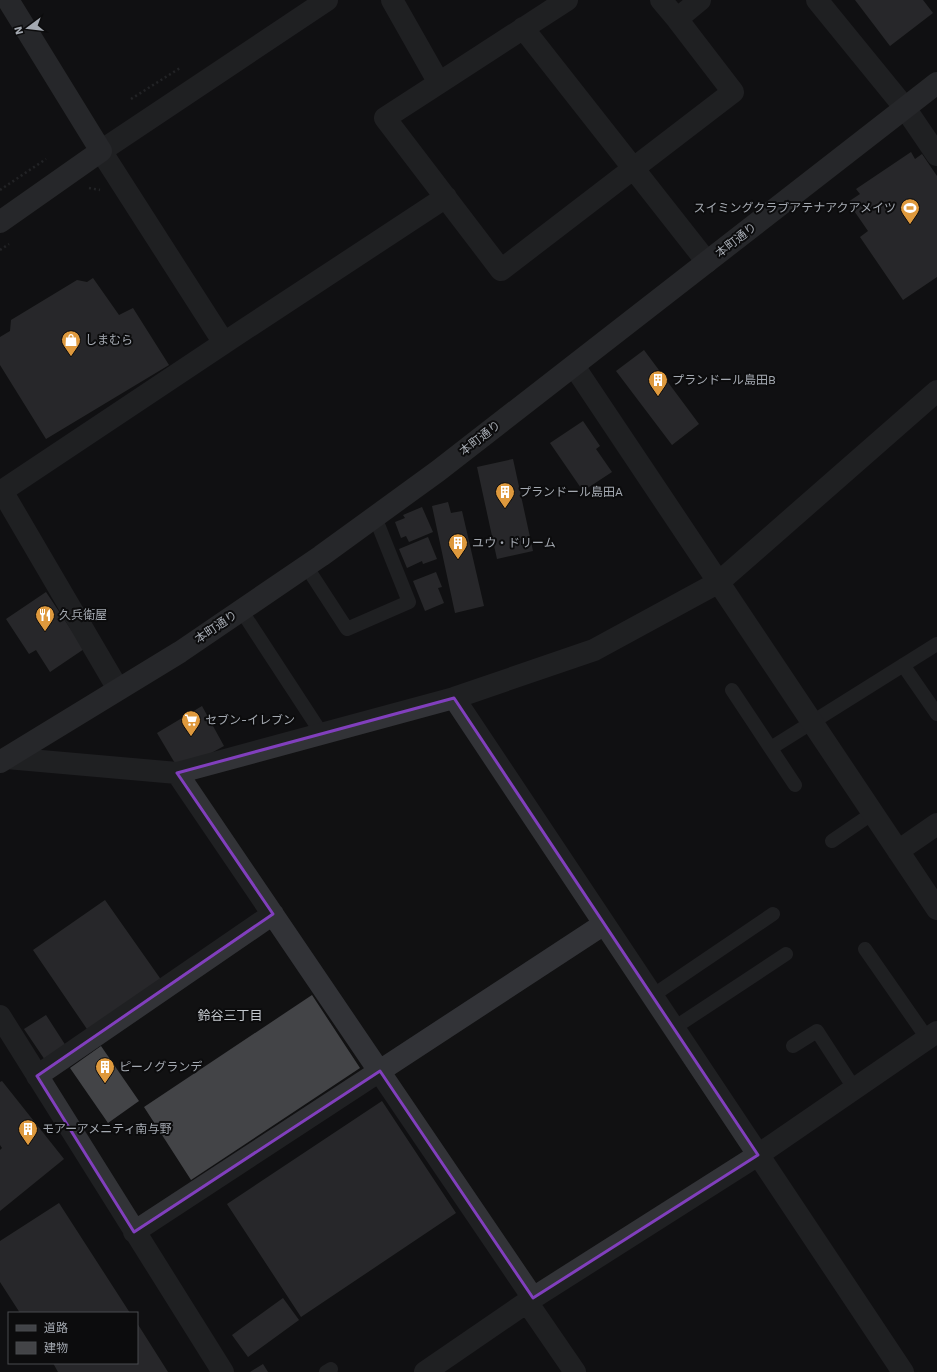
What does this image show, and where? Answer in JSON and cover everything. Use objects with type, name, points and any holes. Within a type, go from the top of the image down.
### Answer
[{"type":"main road","points":[[0,222],[101,151],[8,0]]},
{"type":"main road","name":"本町通り","points":[[3,760],[180,652],[375,517],[438,471],[574,366],[937,82]]},
{"type":"street","points":[[224,343],[101,151],[327,0]]},
{"type":"street","points":[[392,0],[439,83]]},
{"type":"street","points":[[567,0],[386,118],[501,270],[733,92],[677,18],[661,0]]},
{"type":"street","points":[[677,18],[700,0]]},
{"type":"street","points":[[817,0],[905,108],[937,155]]},
{"type":"street","points":[[523,28],[707,262]]},
{"type":"street","points":[[118,689],[1,491],[446,197]]},
{"type":"street","points":[[574,366],[937,909]]},
{"type":"street","points":[[3,760],[177,774],[454,698],[594,650],[719,582],[933,403]]},
{"type":"street","points":[[454,698],[903,1372]]},
{"type":"street","points":[[177,774],[380,1071],[530,1300],[575,1372]]},
{"type":"street","points":[[898,851],[937,824]]},
{"type":"street","points":[[37,1076],[272,914]]},
{"type":"street","points":[[134,1232],[604,924]]},
{"type":"street","points":[[0,1016],[6,1041],[37,1076],[223,1372]]},
{"type":"street","points":[[426,1372],[530,1300],[758,1155],[932,1035]]},
{"type":"lane","points":[[306,566],[347,629],[409,602],[375,517]]},
{"type":"lane","points":[[241,610],[322,734]]},
{"type":"lane","points":[[771,748],[937,644]]},
{"type":"lane","points":[[903,665],[937,714]]},
{"type":"lane","points":[[732,690],[795,786]]},
{"type":"lane","points":[[832,841],[873,813]]},
{"type":"lane","points":[[652,996],[774,914]]},
{"type":"lane","points":[[866,949],[932,1035]]},
{"type":"lane","points":[[674,1028],[786,954]]},
{"type":"lane","points":[[792,1046],[817,1031],[854,1088]]},
{"type":"path","points":[[131,99],[181,68]]},
{"type":"path","points":[[0,190],[50,157]]},
{"type":"highlighted area","points":[[454,698],[758,1155],[533,1298],[380,1071],[134,1232],[37,1076],[273,914],[177,773]]},
{"type":"building","points":[[855,0],[923,0],[933,13],[890,46]]},
{"type":"building","points":[[911,152],[915,159],[922,154],[937,176],[937,277],[903,300],[860,237],[868,231],[848,202],[860,194],[856,189]]},
{"type":"building","points":[[93,278],[119,315],[133,308],[169,365],[46,439],[0,365],[0,337],[10,331],[11,320],[77,280],[87,282]]},
{"type":"building","name":"プランドール島田B","points":[[644,350],[699,424],[672,445],[616,371]]},
{"type":"building","points":[[583,421],[600,446],[596,449],[612,472],[583,491],[550,443]]},
{"type":"building","name":"プランドール島田A","points":[[513,459],[533,551],[497,559],[477,467]]},
{"type":"building","name":"ユウ・ドリーム","points":[[448,502],[451,513],[462,511],[484,606],[455,613],[432,506]]},
{"type":"building","points":[[422,507],[433,532],[409,542],[406,536],[401,538],[395,522],[405,518],[403,515]]},
{"type":"building","points":[[428,537],[437,559],[423,564],[422,561],[407,568],[399,549]]},
{"type":"building","points":[[436,572],[442,587],[438,588],[444,603],[425,611],[413,581]]},
{"type":"building","points":[[46,592],[84,649],[50,672],[36,650],[29,654],[6,619]]},
{"type":"building","points":[[202,706],[224,746],[204,757],[176,765],[157,733]]},
{"type":"building","points":[[105,900],[162,981],[89,1032],[33,950]]},
{"type":"building","points":[[312,995],[360,1068],[191,1180],[144,1107]]},
{"type":"building","points":[[46,1015],[66,1046],[45,1060],[24,1029]]},
{"type":"building","name":"ピーノグランデ","points":[[101,1046],[139,1101],[108,1123],[70,1068]]},
{"type":"building","name":"モアーアメニティ南与野","points":[[2,1081],[64,1159],[0,1211],[0,1150],[2,1148],[0,1145],[0,1082]]},
{"type":"building","points":[[382,1101],[456,1213],[301,1317],[227,1204]]},
{"type":"building","points":[[59,1203],[129,1312],[19,1312],[0,1282],[0,1241]]},
{"type":"building","points":[[283,1298],[299,1320],[248,1357],[232,1335]]},
{"type":"building","points":[[138,1325],[168,1372],[58,1372],[54,1364],[138,1364]]},
{"type":"building","points":[[263,1364],[268,1372],[250,1372]]},
{"type":"place","name":"スイミングクラブアテナアクアメイツ","points":[[910,225]]},
{"type":"place","name":"しまむら","points":[[71,357]]},
{"type":"place","name":"プランドール島田B","points":[[658,397]]},
{"type":"place","name":"プランドール島田A","points":[[505,509]]},
{"type":"place","name":"ユウ・ドリーム","points":[[458,560]]},
{"type":"place","name":"久兵衛屋","points":[[45,632]]},
{"type":"place","name":"セブン-イレブン","points":[[191,737]]},
{"type":"place","name":"ピーノグランデ","points":[[105,1084]]},
{"type":"place","name":"モアーアメニティ南与野","points":[[28,1146]]},
{"type":"district","name":"鈴谷三丁目","points":[[230,1015]]}]
